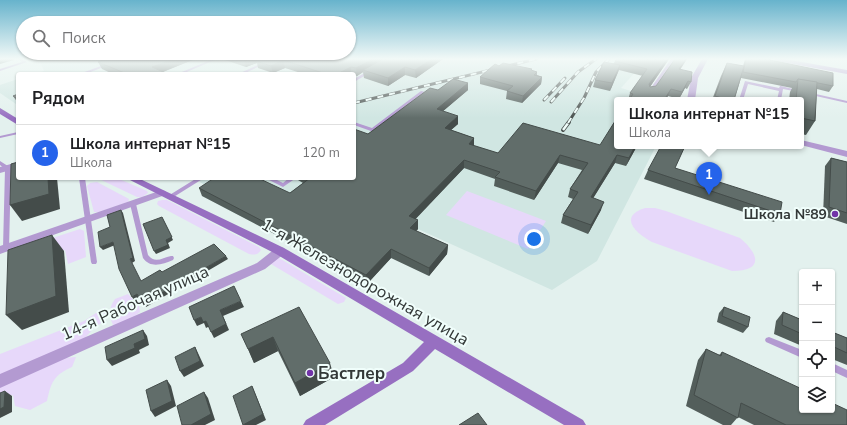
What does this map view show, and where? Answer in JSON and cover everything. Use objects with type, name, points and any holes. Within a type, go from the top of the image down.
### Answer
[{"type":"street","points":[[691,97],[690,89],[694,79]]},
{"type":"street","points":[[0,110],[16,122]]},
{"type":"street","points":[[804,143],[847,154]]},
{"type":"street","points":[[3,167],[16,165]]},
{"type":"street","name":"1-я Железнодорожная улица","points":[[134,180],[280,251],[578,425]]},
{"type":"street","points":[[3,249],[133,204],[166,195]]},
{"type":"street","name":"14-я Рабочая улица","points":[[0,381],[261,266],[280,251]]},
{"type":"street","points":[[318,423],[408,367],[434,341]]},
{"type":"lane","points":[[650,92],[659,79]]},
{"type":"lane","points":[[742,97],[746,82],[780,90],[781,87],[847,102]]},
{"type":"lane","points":[[779,97],[780,90]]},
{"type":"lane","points":[[356,124],[373,130],[423,92]]},
{"type":"lane","points":[[359,130],[364,127]]},
{"type":"lane","points":[[0,137],[16,133]]},
{"type":"lane","points":[[3,167],[3,249]]},
{"type":"lane","points":[[82,180],[94,262]]},
{"type":"lane","points":[[166,195],[197,180]]},
{"type":"lane","points":[[272,180],[283,185],[290,180]]},
{"type":"lane","points":[[133,204],[145,256],[148,261],[155,263],[171,258]]},
{"type":"lane","points":[[769,340],[799,353]]},
{"type":"lane","points":[[835,368],[847,374]]},
{"type":"shaded area","points":[[356,79],[629,79],[621,88],[652,97],[614,97],[614,149],[654,149],[597,261],[552,290],[418,229],[368,283],[202,196],[213,189],[196,180],[356,180]]},
{"type":"shaded area","points":[[16,80],[16,104],[0,93],[0,85]]},
{"type":"shaded area","points":[[101,180],[122,180],[147,191],[148,193],[142,197],[137,197]]},
{"type":"shaded area","points":[[97,182],[129,199],[128,202],[99,212],[94,212],[87,186],[90,183]]},
{"type":"shaded area","points":[[467,191],[546,221],[528,249],[446,215]]},
{"type":"shaded area","points":[[167,200],[259,247],[261,250],[256,254],[249,254],[159,206],[157,204],[158,201]]},
{"type":"shaded area","points":[[645,208],[655,208],[666,211],[740,238],[752,250],[755,261],[753,265],[742,270],[732,271],[646,239],[636,230],[631,221],[632,216]]},
{"type":"shaded area","points":[[80,229],[84,231],[86,257],[68,264],[65,250],[8,269],[16,250]]},
{"type":"shaded area","points":[[274,258],[279,258],[346,298],[344,302],[338,304],[271,264],[271,261]]},
{"type":"shaded area","points":[[128,294],[139,306],[140,312],[128,321],[113,325],[110,318],[111,305],[115,299]]},
{"type":"shaded area","points":[[105,307],[105,320],[93,329],[84,339],[0,376],[0,354],[84,321]]},
{"type":"shaded area","points":[[76,357],[72,367],[61,373],[54,380],[47,401],[30,410],[15,406],[13,395],[0,400],[0,386],[64,358]]},
{"type":"building","points":[[453,79],[468,83],[437,109],[458,116],[445,128],[474,138],[469,144],[498,153],[523,123],[600,145],[614,123],[614,149],[634,149],[629,158],[617,155],[591,197],[604,202],[591,225],[563,215],[578,192],[570,189],[588,163],[560,155],[536,191],[495,177],[500,172],[464,160],[409,216],[418,220],[410,228],[448,245],[429,268],[391,249],[366,275],[199,188],[211,180],[262,180],[290,193],[307,180],[356,180],[356,130],[368,134],[430,88],[438,90]]},
{"type":"building","points":[[487,79],[540,79],[523,96],[507,91],[513,86]]},
{"type":"building","points":[[596,79],[614,79],[612,83],[595,80]]},
{"type":"building","points":[[640,79],[653,79],[649,84],[650,87],[656,86],[661,79],[691,79],[691,82],[688,81],[682,92],[671,89],[666,97],[631,97],[633,94],[630,93]]},
{"type":"building","points":[[721,79],[740,79],[735,97],[715,96]]},
{"type":"building","points":[[779,79],[833,79],[833,86],[798,79],[796,82]]},
{"type":"building","points":[[798,79],[817,82],[815,121],[804,119],[804,97],[796,97]]},
{"type":"building","points":[[659,149],[684,149],[675,168],[782,202],[780,214],[648,170]]},
{"type":"building","points":[[831,158],[847,162],[847,213],[829,207]]},
{"type":"building","points":[[16,163],[16,180],[48,180],[49,194],[10,205],[11,164]]},
{"type":"building","points":[[121,210],[133,258],[130,259],[141,281],[160,270],[162,272],[214,244],[226,256],[144,303],[137,294],[132,297],[119,269],[113,242],[100,247],[98,232],[110,227],[107,215]]},
{"type":"building","points":[[162,217],[172,237],[166,240],[168,245],[154,251],[143,224]]},
{"type":"building","points":[[52,235],[56,296],[6,315],[8,250]]},
{"type":"building","points":[[234,286],[241,301],[220,310],[226,324],[211,332],[206,321],[203,322],[201,317],[194,320],[189,307]]},
{"type":"building","points":[[299,307],[330,363],[295,383],[273,337],[248,349],[241,334]]},
{"type":"building","points":[[724,307],[750,317],[748,327],[722,316]]},
{"type":"building","points":[[783,312],[799,319],[799,333],[782,325]]},
{"type":"building","points":[[143,330],[145,339],[134,344],[135,348],[107,360],[105,347]]},
{"type":"building","points":[[835,333],[847,338],[847,353],[835,347]]},
{"type":"building","points":[[195,347],[200,361],[180,371],[175,357]]},
{"type":"building","points":[[706,349],[721,356],[722,352],[799,388],[799,413],[835,413],[835,404],[847,410],[847,425],[786,425],[741,403],[738,418],[694,395]]},
{"type":"building","points":[[167,380],[172,401],[151,411],[146,390]]},
{"type":"building","points":[[252,386],[263,414],[243,425],[233,396]]},
{"type":"building","points":[[5,391],[4,407],[0,409],[0,393]]},
{"type":"building","points":[[204,392],[211,414],[191,425],[182,425],[177,406]]},
{"type":"building","points":[[478,413],[487,425],[459,425]]},
{"type":"railway","points":[[356,103],[454,79]]},
{"type":"railway","points":[[544,100],[564,79]]},
{"type":"railway","points":[[551,102],[572,79]]},
{"type":"railway","points":[[568,123],[584,98],[593,79]]},
{"type":"railway","points":[[563,130],[569,122]]},
{"type":"place","name":"Школа интернат №15","points":[[709,195]]},
{"type":"place","name":"Школа №89","points":[[835,214]]},
{"type":"place","name":"Бастлер","points":[[310,373]]}]
